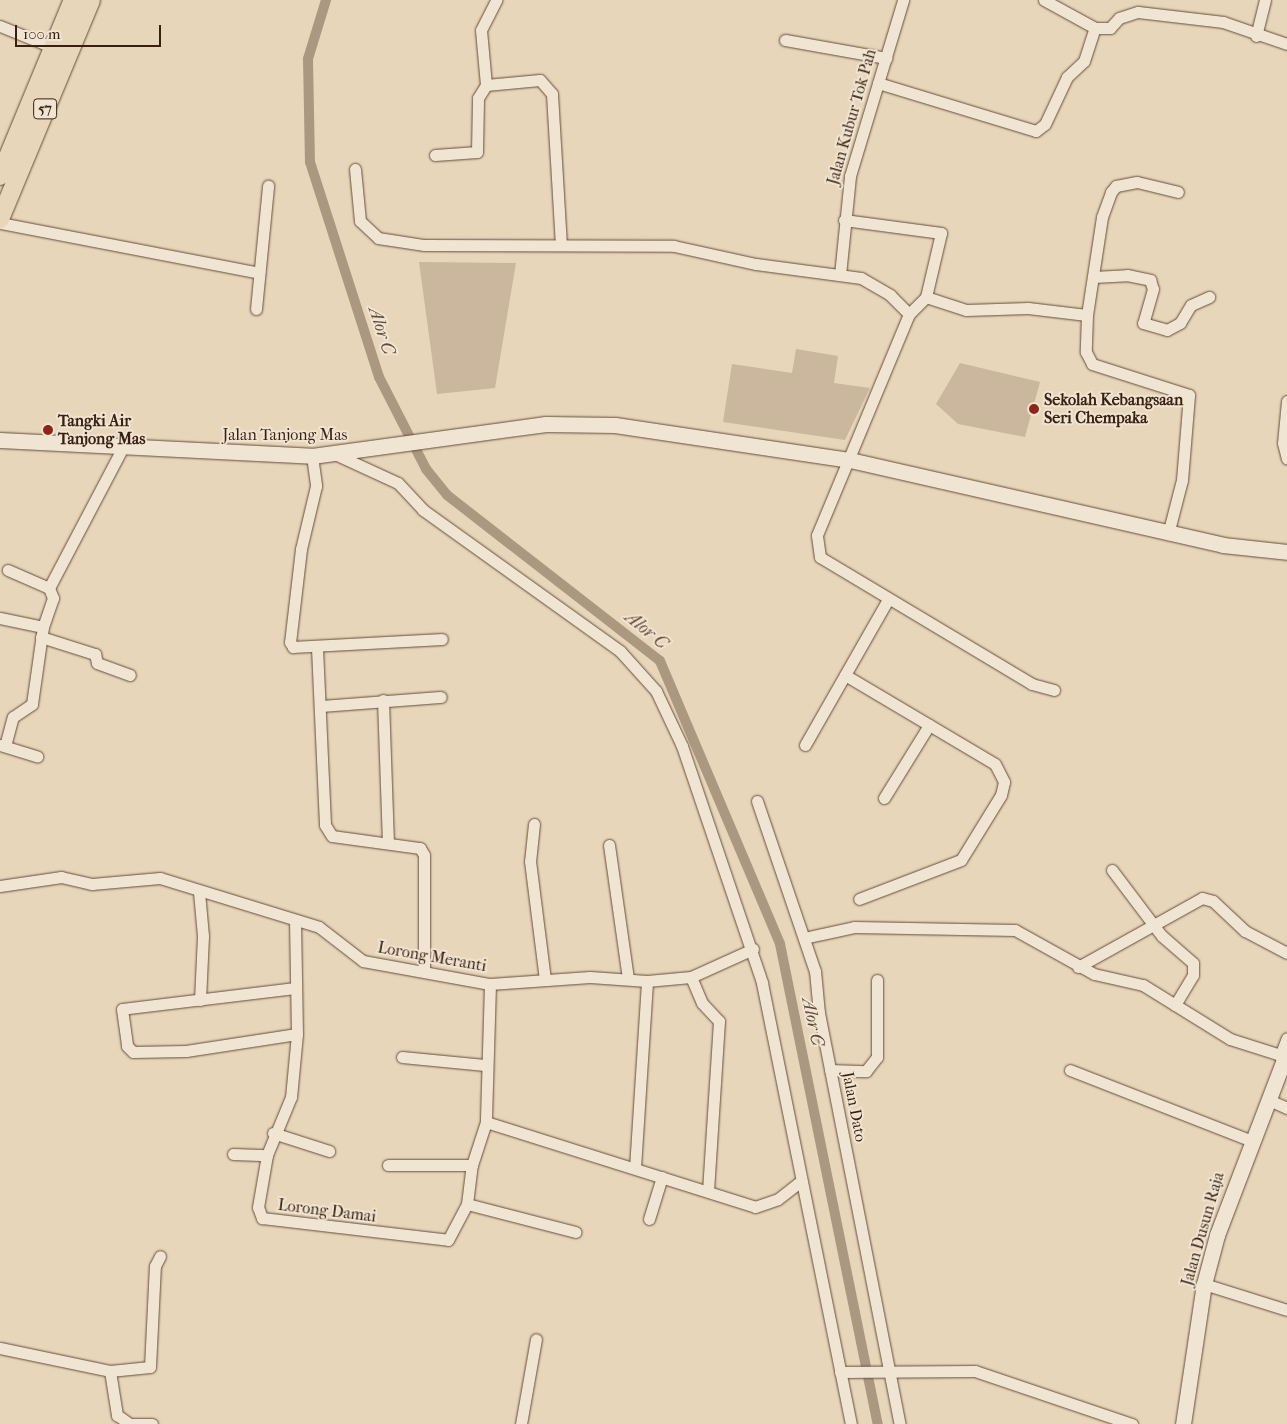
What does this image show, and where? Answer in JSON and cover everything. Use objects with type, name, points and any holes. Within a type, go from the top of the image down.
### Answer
[{"type":"main road","name":"57","points":[[0,176],[73,0]]},
{"type":"main road","name":"57","points":[[0,219],[91,0]]},
{"type":"main road","name":"Jalan Tanjong Mas","points":[[0,449],[184,456],[200,451],[312,456],[337,455],[546,424],[592,423],[850,460],[1168,534],[1287,552]]},
{"type":"main road","name":"Jalan Tanjong Mas","points":[[0,440],[189,446],[200,451]]},
{"type":"main road","name":"Jalan Dusun Raja","points":[[1183,1424],[1204,1284],[1250,1140],[1269,1100],[1284,1055]]},
{"type":"street","points":[[435,155],[478,152],[478,98],[486,85],[481,30],[496,0]]},
{"type":"street","name":"Jalan Kubur Tok Pah","points":[[840,275],[844,220],[850,176],[903,0]]},
{"type":"street","points":[[1044,0],[1095,28],[1110,28],[1119,18],[1138,12],[1223,22],[1256,36],[1287,44]]},
{"type":"street","points":[[1256,36],[1265,0]]},
{"type":"street","points":[[0,26],[52,47]]},
{"type":"street","points":[[878,83],[1036,132],[1045,124],[1068,77],[1084,61],[1095,28]]},
{"type":"street","points":[[785,40],[886,58]]},
{"type":"street","points":[[486,85],[536,80],[549,88],[561,244]]},
{"type":"street","points":[[355,169],[360,221],[378,238],[424,246],[561,244],[674,246],[756,264],[840,275],[877,286],[909,314]]},
{"type":"street","points":[[1168,534],[1182,480],[1189,395],[1092,364],[1086,352],[1092,277],[1102,217],[1116,186],[1137,182],[1178,192]]},
{"type":"street","points":[[256,309],[268,186]]},
{"type":"street","points":[[844,220],[941,233],[926,297],[909,314],[815,543],[820,557],[836,570],[1032,684],[1054,690]]},
{"type":"street","points":[[0,223],[259,273]]},
{"type":"street","points":[[1092,277],[1127,275],[1150,280],[1153,289],[1143,323],[1167,330],[1178,325],[1191,305],[1209,296]]},
{"type":"street","points":[[926,297],[966,310],[1028,308],[1088,315]]},
{"type":"street","points":[[1287,401],[1283,443],[1287,459]]},
{"type":"street","points":[[49,588],[120,453]]},
{"type":"street","points":[[337,455],[398,483],[423,510],[534,587],[647,677],[682,746],[752,949],[843,1372],[851,1424]]},
{"type":"street","points":[[312,456],[316,486],[301,549],[290,642],[293,647],[317,648],[442,639]]},
{"type":"street","points":[[8,570],[49,588],[53,598],[42,632],[32,704],[13,717],[2,746],[37,756]]},
{"type":"street","points":[[805,745],[888,600]]},
{"type":"street","points":[[0,618],[42,632],[95,654],[97,663],[130,676]]},
{"type":"street","points":[[317,648],[327,832],[340,838],[410,844],[424,855],[424,970]]},
{"type":"street","points":[[845,675],[995,764],[1004,782],[1001,795],[960,860],[859,899]]},
{"type":"street","points":[[320,706],[442,697]]},
{"type":"street","points":[[383,700],[388,842]]},
{"type":"street","points":[[884,798],[929,725]]},
{"type":"street","name":"Jalan Dato","points":[[756,801],[815,971],[830,1070],[900,1424]]},
{"type":"street","points":[[534,824],[530,860],[545,980]]},
{"type":"street","points":[[609,845],[628,978]]},
{"type":"street","points":[[1112,870],[1152,923],[1193,963],[1193,975],[1175,1005]]},
{"type":"street","name":"Lorong Meranti","points":[[0,886],[62,877],[92,884],[144,877],[318,927],[363,961],[424,970],[490,984],[545,980],[628,978],[647,981],[691,977],[752,949]]},
{"type":"street","points":[[199,892],[203,936],[200,1000]]},
{"type":"street","points":[[1078,967],[1196,899],[1208,898],[1245,931],[1287,953]]},
{"type":"street","name":"Lorong Damai","points":[[295,920],[297,1034],[291,1097],[273,1134],[266,1155],[258,1212],[269,1221],[440,1241],[454,1234],[466,1204],[472,1165],[486,1122],[485,1065],[490,984]]},
{"type":"street","points":[[804,938],[854,927],[1010,930],[1078,967],[1143,985],[1230,1039],[1284,1055],[1287,1038]]},
{"type":"street","points":[[691,977],[702,1002],[719,1021],[708,1192]]},
{"type":"street","points":[[830,1070],[866,1071],[877,1057],[876,980]]},
{"type":"street","points":[[635,1168],[647,981]]},
{"type":"street","points":[[295,988],[122,1009],[127,1046],[133,1052],[186,1051],[297,1034]]},
{"type":"street","points":[[402,1057],[485,1065]]},
{"type":"street","points":[[1070,1070],[1250,1140]]},
{"type":"street","points":[[1269,1100],[1287,1108]]},
{"type":"street","points":[[486,1122],[635,1168],[755,1208],[778,1200],[801,1181]]},
{"type":"street","points":[[273,1134],[329,1151]]},
{"type":"street","points":[[233,1154],[266,1155]]},
{"type":"street","points":[[388,1165],[472,1165]]},
{"type":"street","points":[[649,1220],[662,1177]]},
{"type":"street","points":[[466,1204],[575,1232]]},
{"type":"street","points":[[0,1348],[110,1371],[150,1367],[155,1266],[160,1256]]},
{"type":"street","points":[[1204,1284],[1287,1310]]},
{"type":"street","points":[[521,1424],[536,1339]]},
{"type":"street","points":[[110,1371],[117,1415],[130,1424],[152,1424]]},
{"type":"street","points":[[843,1372],[975,1371],[1132,1424]]},
{"type":"shaded area","points":[[419,262],[516,263],[495,388],[437,394]]},
{"type":"shaded area","points":[[796,349],[838,356],[834,383],[870,388],[845,440],[723,422],[732,364],[792,373]]},
{"type":"shaded area","points":[[960,363],[1040,382],[1025,437],[958,424],[936,404]]},
{"type":"waterway","name":"Alor C","points":[[326,0],[308,59],[310,162],[379,377],[426,469],[447,495],[660,661],[780,944],[878,1424]]},
{"type":"place","name":"Sekolah Kebangsaan Seri Chempaka","points":[[1034,409]]},
{"type":"place","name":"Tangki Air Tanjong Mas","points":[[48,430]]}]
